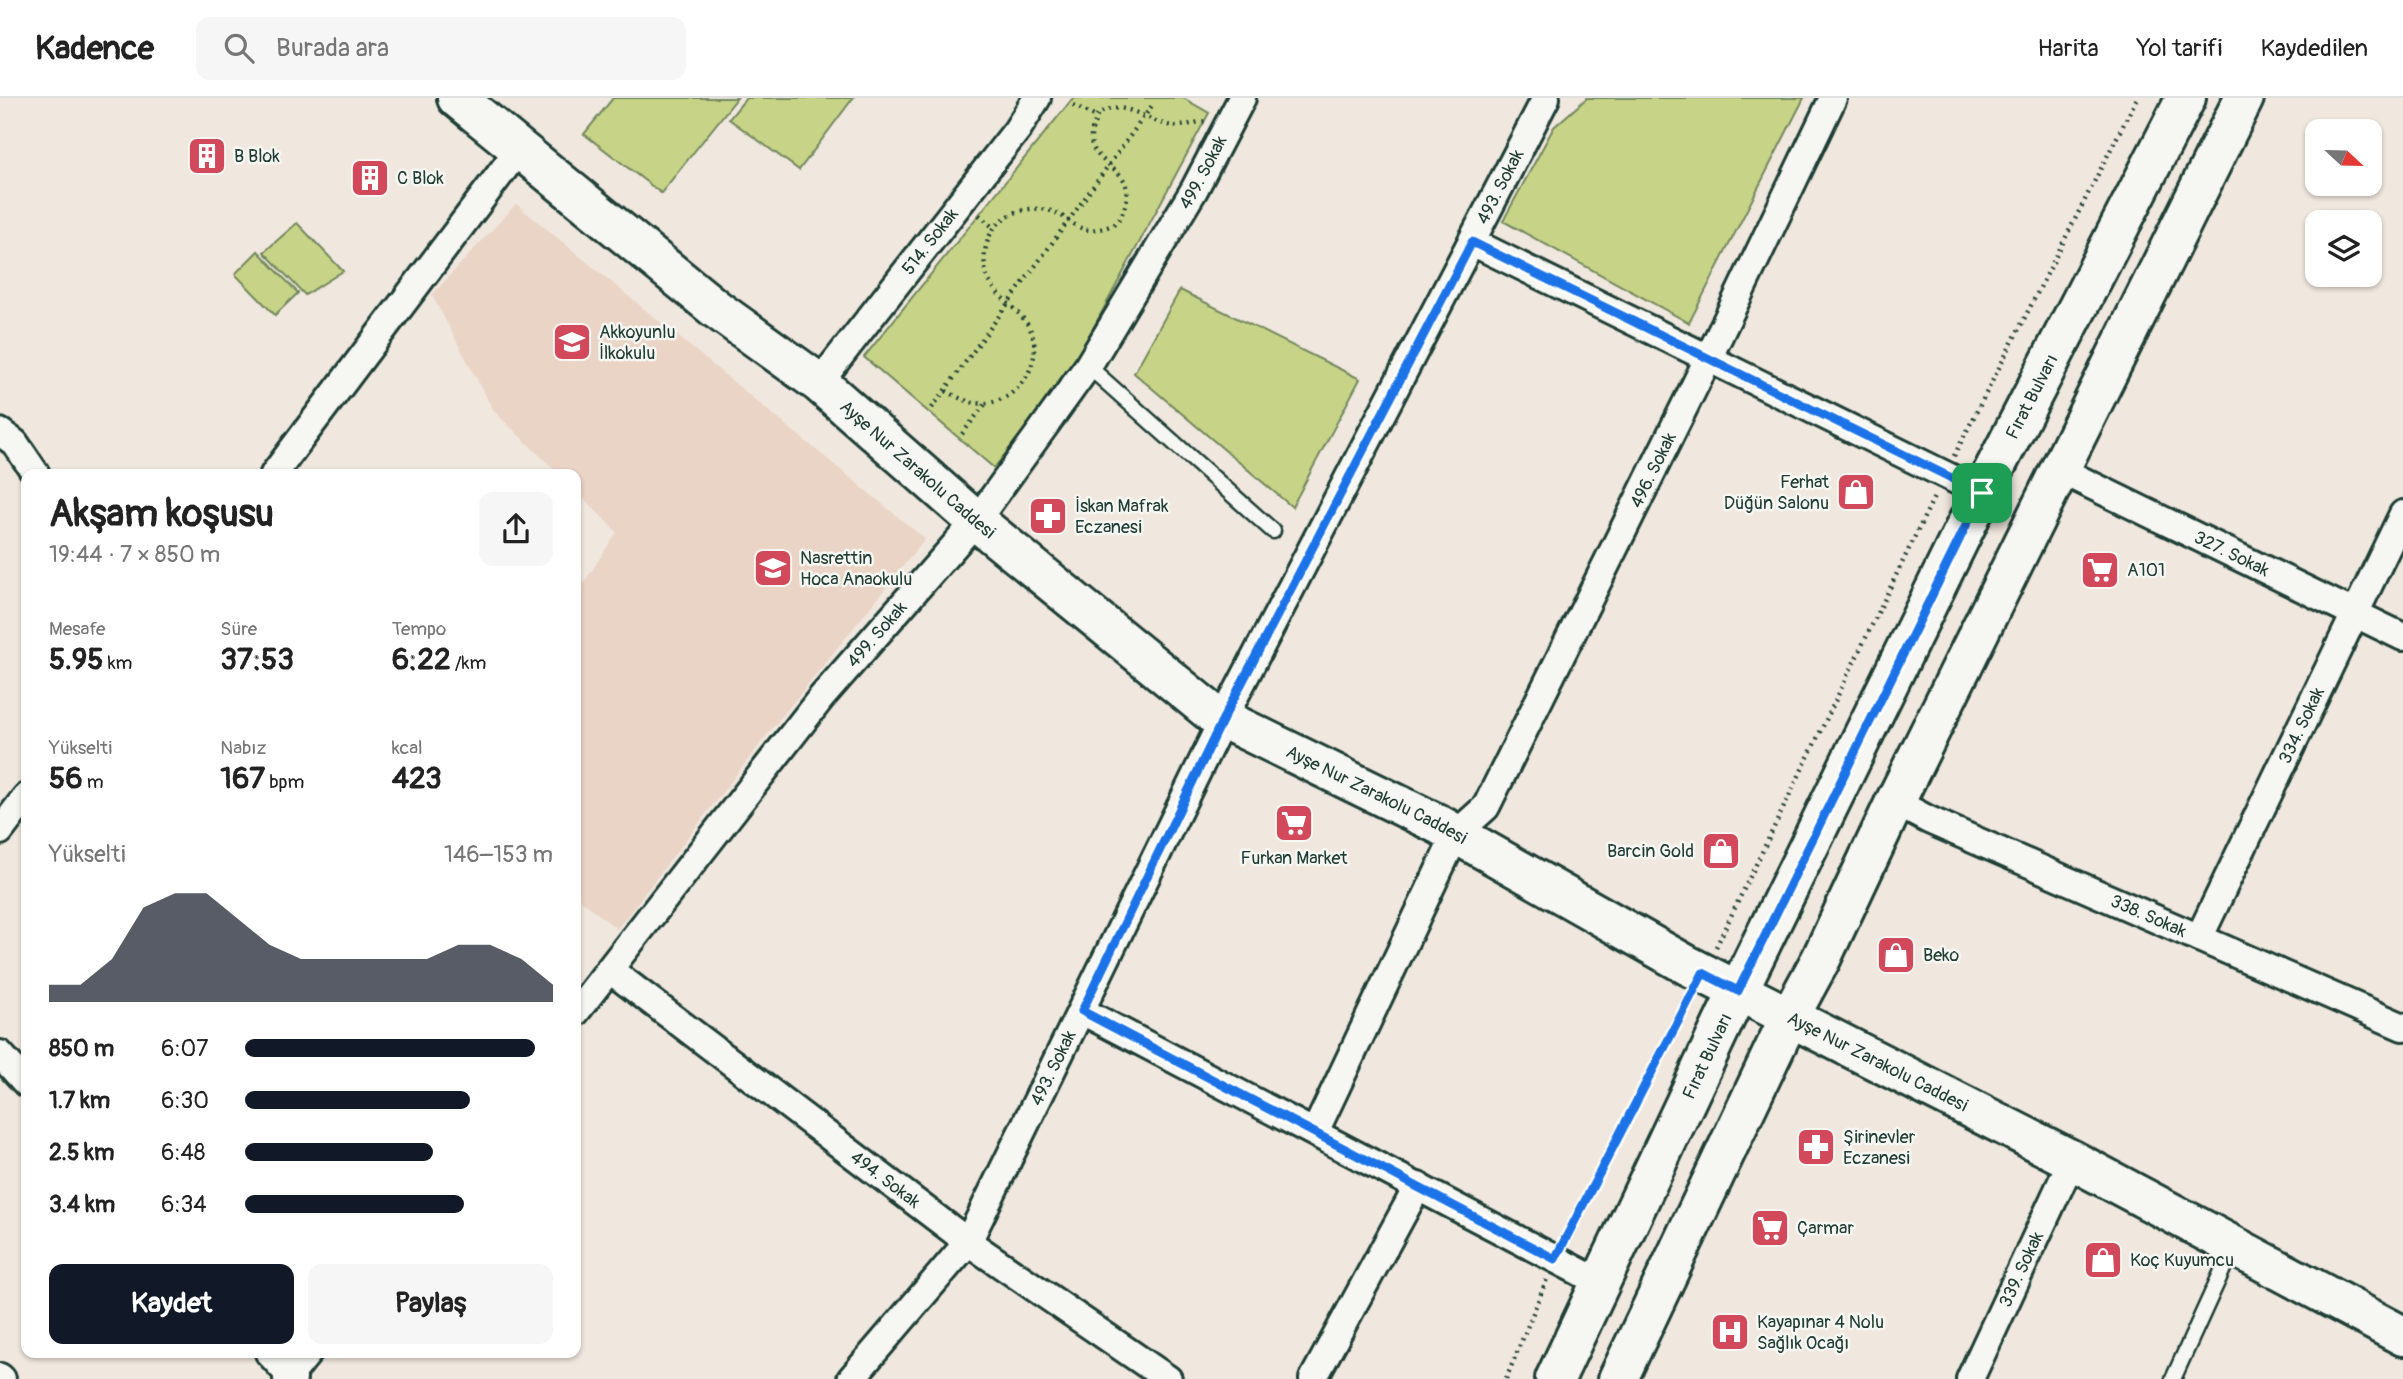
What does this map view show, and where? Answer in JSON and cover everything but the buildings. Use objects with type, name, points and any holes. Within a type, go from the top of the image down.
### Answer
[{"type":"main road","name":"Ayşe Nur Zarakolu Caddesi","points":[[457,98],[716,309],[819,383],[976,521],[1223,719],[1456,834],[1703,973],[2071,1160],[2403,1336]]},
{"type":"main road","name":"Fırat Bulvarı","points":[[1555,1379],[1738,991],[1982,493],[2186,98]]},
{"type":"main road","points":[[1618,1379],[1790,1016],[1821,959],[1895,802],[2244,98]]},
{"type":"street","name":"514. Sokak","points":[[819,383],[1017,130],[1038,98]]},
{"type":"street","name":"493. Sokak","points":[[851,1379],[968,1242],[1223,719],[1546,98]]},
{"type":"street","name":"496. Sokak","points":[[1456,834],[1486,807],[1708,359],[1833,98]]},
{"type":"street","name":"499. Sokak","points":[[581,1004],[821,698],[976,521],[1088,366],[1194,190],[1236,108]]},
{"type":"street","points":[[278,469],[519,149]]},
{"type":"street","points":[[1472,242],[1982,493]]},
{"type":"street","points":[[0,432],[15,443],[33,469]]},
{"type":"street","name":"327. Sokak","points":[[2060,470],[2353,615],[2403,637]]},
{"type":"street","name":"334. Sokak","points":[[2199,938],[2403,513]]},
{"type":"street","name":"338. Sokak","points":[[1895,802],[1928,820],[2403,1027]]},
{"type":"street","points":[[0,831],[21,804]]},
{"type":"street","points":[[1315,1132],[1456,834]]},
{"type":"street","name":"494. Sokak","points":[[610,970],[968,1242],[1168,1379]]},
{"type":"street","points":[[1082,1011],[1601,1283]]},
{"type":"street","points":[[0,1054],[21,1077]]},
{"type":"street","name":"339. Sokak","points":[[1970,1379],[2071,1160]]},
{"type":"street","points":[[1313,1379],[1418,1186]]},
{"type":"street","points":[[273,1358],[290,1378],[304,1358]]},
{"type":"lane","points":[[1088,366],[1273,531]]},
{"type":"lane","points":[[2174,1379],[2233,1246]]},
{"type":"path","points":[[1506,1379],[1555,1259],[1703,973],[1944,475],[2137,98]]},
{"type":"path","points":[[932,408],[1154,103]]},
{"type":"path","points":[[1073,104],[1096,117]]},
{"type":"path","points":[[946,391],[973,403],[1000,399],[1020,387],[1034,360],[1035,343],[1031,330],[1023,316],[986,274],[985,254],[994,228],[1004,218],[1019,211],[1055,212],[1082,229],[1094,230],[1117,223],[1129,195],[1123,177],[1093,150],[1090,136],[1096,117],[1110,106],[1122,104],[1147,112],[1160,122],[1176,127],[1236,108]]},
{"type":"path","points":[[978,214],[994,228]]},
{"type":"path","points":[[962,433],[987,402]]},
{"type":"shaded area","points":[[516,204],[925,539],[767,735],[617,929],[581,900],[581,587],[617,532],[581,496],[581,469],[554,469],[494,411],[432,295]]},
{"type":"green space","points":[[613,98],[737,98],[661,193],[584,134]]},
{"type":"green space","points":[[746,98],[853,98],[799,170],[729,119]]},
{"type":"green space","points":[[1073,98],[1183,98],[1209,113],[1069,373],[994,468],[864,357]]},
{"type":"green space","points":[[1587,98],[1804,98],[1689,323],[1503,221],[1554,127]]},
{"type":"green space","points":[[297,223],[343,271],[305,295],[264,252]]},
{"type":"green space","points":[[258,251],[298,293],[275,315],[235,274]]},
{"type":"green space","points":[[1180,290],[1360,379],[1292,507],[1134,373]]},
{"type":"place","name":"B Blok","points":[[207,156]]},
{"type":"place","name":"C Blok","points":[[370,178]]},
{"type":"place","name":"Akkoyunlu İlkokulu","points":[[572,342]]},
{"type":"place","name":"Ferhat Düğün Salonu","points":[[1856,492]]},
{"type":"place","name":"İskan Mafrak Eczanesi","points":[[1048,516]]},
{"type":"place","name":"Nasrettin Hoca Anaokulu","points":[[773,568]]},
{"type":"place","name":"A101","points":[[2100,570]]},
{"type":"place","name":"Furkan Market","points":[[1294,823]]},
{"type":"place","name":"Barcin Gold","points":[[1721,851]]},
{"type":"place","name":"Beko","points":[[1896,955]]},
{"type":"place","name":"Şirinevler Eczanesi","points":[[1816,1147]]},
{"type":"place","name":"Çarmar","points":[[1770,1228]]},
{"type":"place","name":"Koç Kuyumcu","points":[[2103,1260]]},
{"type":"place","name":"Kayapınar 4 Nolu Sağlık Ocağı","points":[[1730,1332]]},
{"type":"route","points":[[1472,242],[1982,493],[1738,991],[1703,973],[1555,1259],[1082,1011],[1223,719],[1472,242]]}]
